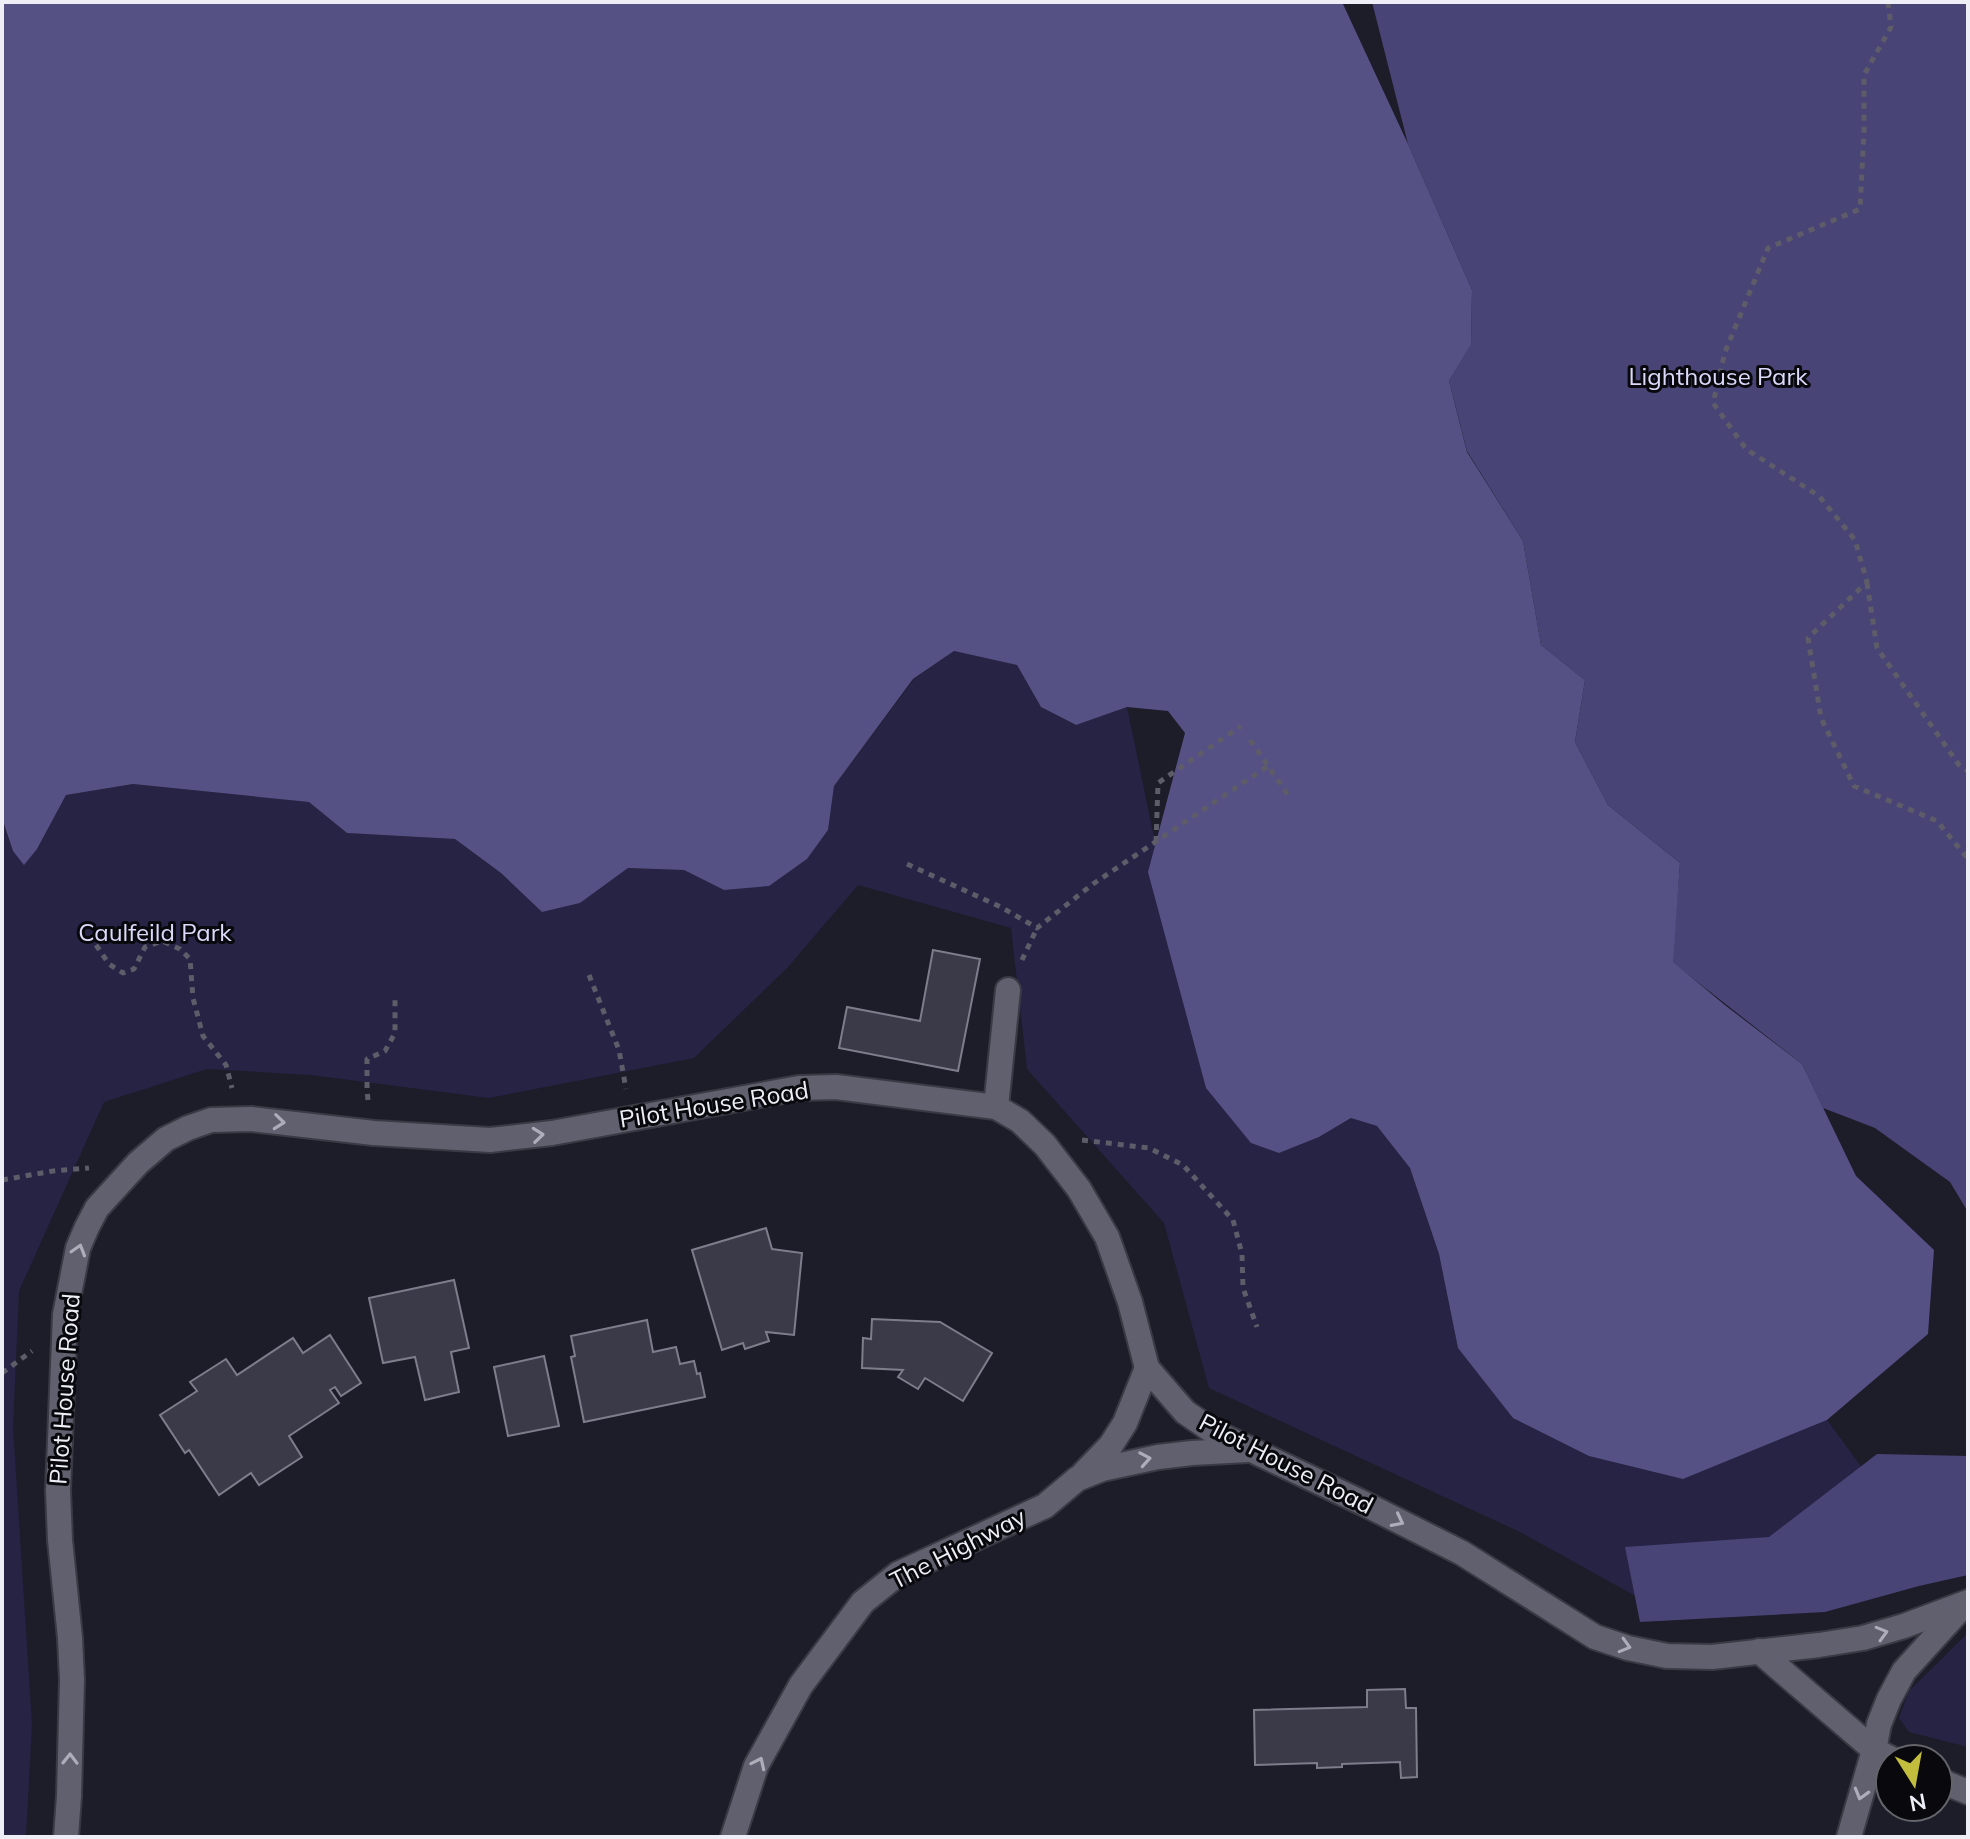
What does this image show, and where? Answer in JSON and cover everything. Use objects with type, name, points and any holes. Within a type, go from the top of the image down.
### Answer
[{"type":"street","points":[[996,1107],[1008,990]]},
{"type":"street","name":"Pilot House Road","points":[[66,1837],[72,1680],[58,1490],[65,1315],[78,1248],[97,1208],[138,1163],[166,1139],[211,1120],[251,1119],[374,1133],[490,1140],[552,1133],[799,1088],[836,1087],[996,1107],[1020,1121],[1045,1145],[1079,1189],[1107,1237],[1130,1302],[1147,1368],[1185,1412],[1214,1432],[1462,1553],[1595,1637],[1667,1656],[1712,1657],[1863,1638],[1967,1603]]},
{"type":"street","name":"The Highway","points":[[733,1837],[756,1766],[801,1685],[863,1602],[898,1574],[1045,1506],[1111,1445],[1125,1423],[1147,1368]]},
{"type":"street","name":"The Highway","points":[[1077,1479],[1102,1469],[1158,1457],[1252,1450]]},
{"type":"street","points":[[1881,1743],[1879,1724],[1904,1671],[1967,1603]]},
{"type":"street","points":[[1759,1651],[1874,1747]]},
{"type":"street","points":[[1849,1837],[1874,1777]]},
{"type":"path","points":[[1888,2],[1891,27],[1864,75],[1860,209],[1768,248],[1725,352],[1713,403],[1746,449],[1819,496],[1855,540],[1867,582],[1877,648],[1959,765],[1968,771]]},
{"type":"path","points":[[1867,582],[1808,638],[1821,718],[1854,786],[1937,821],[1968,859]]},
{"type":"path","points":[[1156,842],[1158,783],[1241,726]]},
{"type":"path","points":[[1250,740],[1288,795]]},
{"type":"path","points":[[907,864],[1001,907],[1037,928],[1093,884],[1268,766]]},
{"type":"path","points":[[96,945],[109,964],[123,973],[134,969],[145,947],[162,941],[180,949],[190,959],[193,998],[203,1036],[226,1065],[234,1096],[251,1119]]},
{"type":"path","points":[[589,975],[619,1050],[632,1117]]},
{"type":"path","points":[[374,1133],[367,1090],[367,1059],[385,1051],[395,1033],[395,999]]},
{"type":"path","points":[[1045,1145],[1077,1140],[1149,1148],[1183,1165],[1233,1220],[1242,1254],[1243,1288],[1257,1327]]},
{"type":"path","points":[[2,1180],[53,1171],[138,1163]]},
{"type":"green space","name":"Lighthouse Park","points":[[1372,2],[1968,2],[1968,1212],[1950,1182],[1875,1128],[1823,1108],[1802,1064],[1672,962],[1680,863],[1608,805],[1575,742],[1585,680],[1541,645],[1523,541],[1467,451],[1449,381],[1471,343],[1472,290],[1408,144]]},
{"type":"green space","name":"Caulfeild Park","points":[[954,651],[1017,665],[1041,707],[1075,725],[1127,707],[1206,1088],[1279,1153],[1319,1137],[1352,1118],[1377,1126],[1410,1168],[1439,1254],[1458,1348],[1683,1479],[1827,1420],[1931,1562],[1657,1608],[1520,1532],[1209,1388],[1164,1223],[1027,1069],[1011,928],[858,885],[788,967],[694,1058],[489,1098],[311,1075],[207,1069],[104,1102],[19,1291],[13,1427],[32,1725],[26,1837],[2,1837],[2,818],[13,851],[37,849],[66,795],[133,784],[310,802],[347,833],[455,839],[501,873],[542,912],[580,903],[628,868],[684,870],[724,890],[769,885],[807,859],[828,830],[834,786],[914,679]]},
{"type":"green space","points":[[1877,1454],[1968,1456],[1968,1575],[1825,1612],[1640,1622],[1625,1547],[1769,1537]]},
{"type":"green space","points":[[1968,1633],[1968,1747],[1909,1732],[1899,1718],[1909,1691]]},
{"type":"shaded area","points":[[2,2],[1342,2],[1472,290],[1471,344],[1449,381],[1467,452],[1523,541],[1541,645],[1585,680],[1575,742],[1608,805],[1680,863],[1673,962],[1802,1064],[1856,1176],[1934,1250],[1928,1334],[1827,1420],[1683,1479],[1589,1456],[1513,1418],[1458,1348],[1439,1254],[1410,1168],[1377,1126],[1351,1118],[1319,1137],[1279,1153],[1251,1143],[1206,1088],[1148,872],[1185,733],[1168,711],[1127,707],[1076,725],[1041,707],[1017,665],[954,651],[913,679],[834,786],[828,830],[807,859],[769,886],[724,890],[684,870],[628,868],[580,903],[542,912],[501,873],[455,839],[347,833],[309,802],[133,784],[66,795],[37,849],[24,865],[13,851],[2,818]]},
{"type":"building","points":[[933,950],[980,959],[958,1071],[839,1048],[847,1007],[920,1021]]},
{"type":"building","points":[[766,1228],[772,1249],[802,1253],[794,1335],[766,1332],[769,1341],[745,1349],[743,1343],[722,1350],[692,1250]]},
{"type":"building","points":[[454,1280],[469,1348],[451,1352],[459,1392],[425,1400],[415,1357],[383,1363],[369,1298]]},
{"type":"building","points":[[872,1319],[940,1322],[992,1353],[963,1401],[925,1378],[918,1389],[898,1377],[903,1370],[862,1368],[863,1338],[871,1339]]},
{"type":"building","points":[[647,1320],[653,1352],[676,1347],[680,1364],[694,1361],[705,1397],[584,1422],[571,1357],[575,1356],[571,1336]]},
{"type":"building","points":[[330,1335],[361,1383],[341,1396],[335,1387],[330,1390],[339,1403],[289,1436],[302,1457],[259,1485],[251,1473],[219,1495],[189,1450],[185,1453],[160,1415],[197,1391],[190,1382],[226,1359],[237,1375],[293,1338],[303,1353]]},
{"type":"building","points":[[544,1356],[559,1426],[508,1436],[494,1367]]},
{"type":"building","points":[[1405,1689],[1406,1708],[1416,1708],[1417,1777],[1401,1778],[1400,1762],[1317,1768],[1317,1763],[1255,1765],[1254,1710],[1367,1707],[1367,1690]]}]
